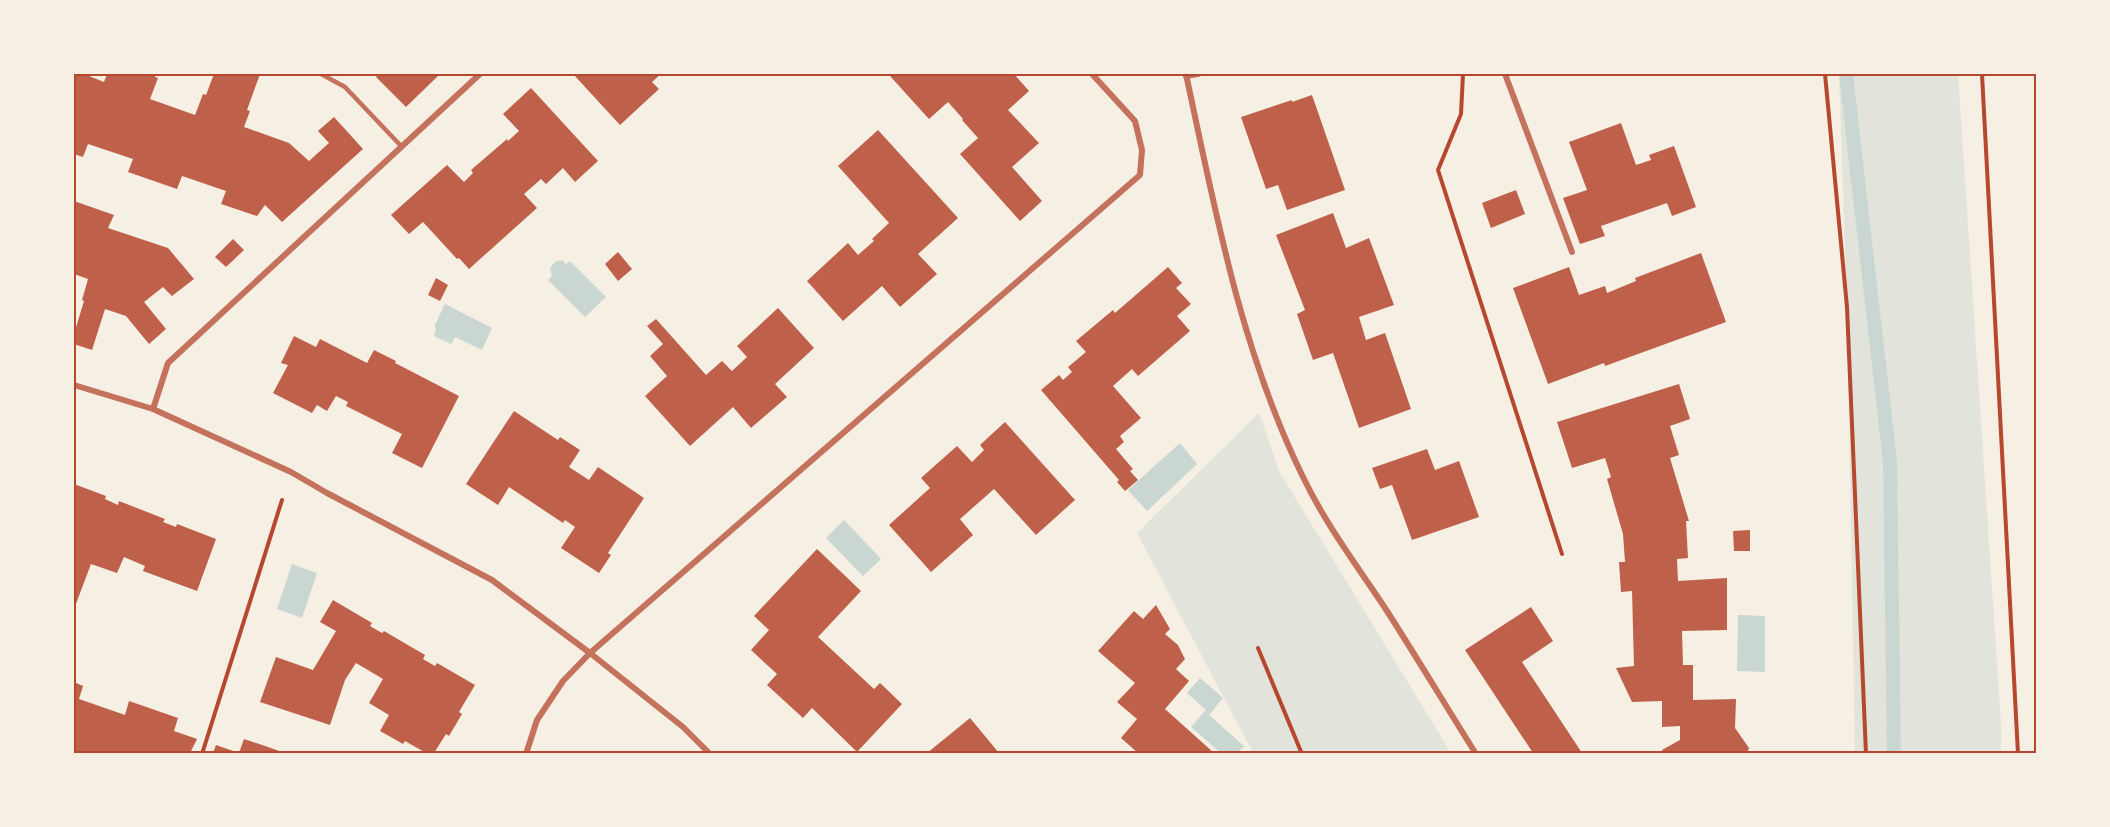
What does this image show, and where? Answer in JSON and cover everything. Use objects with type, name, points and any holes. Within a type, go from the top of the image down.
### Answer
[{"type":"street","points":[[153,409],[168,363],[480,74]]},
{"type":"street","points":[[526,753],[537,720],[563,681],[590,653],[1140,175],[1142,150],[1135,122],[1092,74]]},
{"type":"street","points":[[1198,74],[1186,75],[1220,233],[1254,355],[1285,436],[1326,521],[1386,610],[1476,753]]},
{"type":"street","points":[[1505,74],[1572,252]]},
{"type":"street","points":[[74,385],[153,409],[291,472],[492,580],[590,653],[683,727],[710,753]]},
{"type":"lane","points":[[321,74],[345,87],[402,147]]},
{"type":"path","points":[[1463,74],[1461,114],[1438,170],[1562,554]]},
{"type":"path","points":[[1825,74],[1847,307],[1866,753]]},
{"type":"path","points":[[1982,74],[2018,753]]},
{"type":"path","points":[[202,753],[291,472]]},
{"type":"path","points":[[1258,648],[1302,753]]},
{"type":"shaded area","points":[[1839,74],[1958,74],[2001,724],[2001,753],[1855,753],[1847,307]]},
{"type":"shaded area","points":[[562,260],[566,264],[570,261],[606,297],[585,317],[548,280],[552,276],[550,268],[555,262]]},
{"type":"shaded area","points":[[445,304],[492,328],[482,350],[455,337],[451,344],[434,336],[435,325]]},
{"type":"shaded area","points":[[1259,413],[1279,471],[1451,753],[1253,753],[1137,533]]},
{"type":"shaded area","points":[[1180,443],[1197,464],[1147,511],[1128,490]]},
{"type":"shaded area","points":[[844,520],[881,559],[863,576],[826,538]]},
{"type":"shaded area","points":[[292,564],[317,573],[302,618],[277,609]]},
{"type":"shaded area","points":[[1738,615],[1765,616],[1765,672],[1737,671]]},
{"type":"shaded area","points":[[1200,678],[1223,698],[1209,715],[1244,746],[1238,753],[1221,753],[1191,727],[1206,710],[1187,693]]},
{"type":"building","points":[[74,74],[84,74],[104,82],[107,74],[156,74],[155,77],[158,78],[150,99],[195,115],[214,74],[260,74],[247,110],[250,111],[244,127],[289,143],[309,161],[329,143],[318,131],[334,117],[363,149],[282,222],[265,205],[257,216],[221,204],[226,191],[182,176],[177,189],[128,172],[133,159],[88,144],[83,157],[74,154]]},
{"type":"building","points":[[379,74],[440,74],[406,107],[376,77]]},
{"type":"building","points":[[575,74],[661,74],[652,82],[659,89],[620,125]]},
{"type":"building","points":[[891,74],[1014,74],[1029,91],[1008,110],[1039,143],[1012,167],[1042,201],[1020,221],[960,154],[978,138],[963,119],[948,102],[929,119],[890,76]]},
{"type":"building","points":[[531,88],[598,161],[575,182],[563,168],[546,184],[541,179],[524,194],[537,208],[469,269],[423,222],[409,234],[391,215],[447,165],[464,182],[473,173],[471,170],[519,131],[503,114]]},
{"type":"building","points":[[1312,95],[1345,190],[1287,210],[1278,185],[1266,189],[1241,117]]},
{"type":"building","points":[[1621,123],[1636,165],[1651,160],[1649,155],[1674,146],[1696,207],[1672,216],[1667,203],[1601,226],[1605,236],[1580,244],[1563,198],[1587,190],[1569,142]]},
{"type":"building","points":[[878,130],[958,218],[918,254],[937,274],[900,307],[882,286],[843,321],[807,281],[848,243],[858,255],[889,223],[838,166]]},
{"type":"building","points":[[1516,190],[1525,214],[1491,228],[1482,203]]},
{"type":"building","points":[[74,201],[114,215],[108,228],[168,248],[194,279],[172,296],[163,287],[144,302],[166,329],[149,344],[126,316],[105,309],[92,350],[74,344],[74,334],[88,279],[74,274]]},
{"type":"building","points":[[1333,213],[1346,248],[1369,238],[1394,305],[1359,317],[1366,340],[1385,333],[1411,409],[1359,428],[1333,353],[1313,360],[1297,314],[1305,310],[1276,235]]},
{"type":"building","points":[[233,239],[244,250],[226,267],[215,257]]},
{"type":"building","points":[[618,252],[632,269],[618,281],[605,264]]},
{"type":"building","points":[[1701,253],[1726,322],[1548,384],[1513,288],[1569,267],[1579,295],[1605,286],[1607,293],[1636,281],[1635,278]]},
{"type":"building","points":[[1168,267],[1182,283],[1176,288],[1191,304],[1177,316],[1190,331],[1138,376],[1132,369],[1113,386],[1141,418],[1120,436],[1124,442],[1116,449],[1133,469],[1130,471],[1138,480],[1125,491],[1117,482],[1119,480],[1041,390],[1059,375],[1063,380],[1072,372],[1068,367],[1086,352],[1076,341],[1113,310],[1115,313]]},
{"type":"building","points":[[436,278],[448,285],[440,301],[428,295]]},
{"type":"building","points":[[778,308],[814,348],[775,384],[787,397],[751,428],[733,407],[690,446],[645,396],[667,376],[650,356],[663,344],[647,326],[656,319],[706,375],[722,361],[732,371],[747,357],[737,346]]},
{"type":"building","points":[[294,336],[316,347],[320,339],[367,363],[374,350],[459,396],[422,468],[392,453],[402,434],[346,406],[348,402],[336,396],[327,411],[317,405],[312,413],[273,393],[288,365],[281,363]]},
{"type":"building","points":[[1679,384],[1690,419],[1670,426],[1679,455],[1670,458],[1689,521],[1686,521],[1688,558],[1677,559],[1678,581],[1727,578],[1727,630],[1682,631],[1683,665],[1693,665],[1693,700],[1736,699],[1735,728],[1749,748],[1747,753],[1663,753],[1662,750],[1680,740],[1680,726],[1662,727],[1662,701],[1632,702],[1616,668],[1634,666],[1632,591],[1621,592],[1619,562],[1625,562],[1623,534],[1607,479],[1611,477],[1605,458],[1572,468],[1557,422]]},
{"type":"building","points":[[514,411],[558,440],[560,437],[580,450],[569,467],[589,480],[598,467],[644,498],[608,553],[611,555],[599,573],[561,548],[575,527],[565,520],[563,523],[509,487],[498,505],[466,484]]},
{"type":"building","points":[[1005,422],[1075,500],[1036,535],[994,489],[960,519],[973,535],[931,572],[889,525],[930,488],[921,478],[957,446],[972,462],[984,450],[980,445]]},
{"type":"building","points":[[1427,449],[1435,470],[1459,461],[1479,517],[1412,540],[1392,485],[1380,489],[1372,468]]},
{"type":"building","points":[[74,484],[106,496],[105,499],[118,505],[119,501],[165,519],[163,522],[176,527],[177,524],[216,539],[197,591],[143,571],[145,566],[124,557],[117,573],[91,564],[74,609]]},
{"type":"building","points":[[1750,530],[1750,551],[1734,551],[1733,531]]},
{"type":"building","points":[[817,549],[861,591],[818,637],[874,689],[880,683],[902,704],[857,752],[812,708],[803,718],[767,685],[777,674],[751,650],[769,630],[754,616]]},
{"type":"building","points":[[333,600],[372,623],[370,626],[382,633],[384,631],[425,655],[423,659],[435,666],[437,663],[475,685],[459,712],[462,714],[449,736],[446,734],[434,753],[426,753],[405,741],[403,744],[380,731],[389,715],[369,703],[383,679],[356,663],[345,680],[330,725],[260,702],[276,657],[313,670],[336,631],[320,622]]},
{"type":"building","points":[[1156,605],[1170,629],[1165,634],[1178,645],[1185,659],[1176,669],[1189,681],[1165,709],[1214,753],[1138,753],[1121,738],[1137,719],[1117,702],[1135,683],[1098,651],[1134,611],[1143,619]]},
{"type":"building","points":[[1531,607],[1553,641],[1522,662],[1582,753],[1533,753],[1465,650]]},
{"type":"building","points":[[74,682],[83,686],[79,699],[125,715],[129,701],[178,718],[174,731],[197,739],[190,753],[74,753]]},
{"type":"building","points":[[970,718],[999,753],[927,753],[948,736]]},
{"type":"building","points":[[244,739],[268,747],[285,753],[239,753]]},
{"type":"building","points":[[216,745],[239,753],[213,753]]},
{"type":"waterway","points":[[1846,74],[1890,462],[1894,754]]}]
